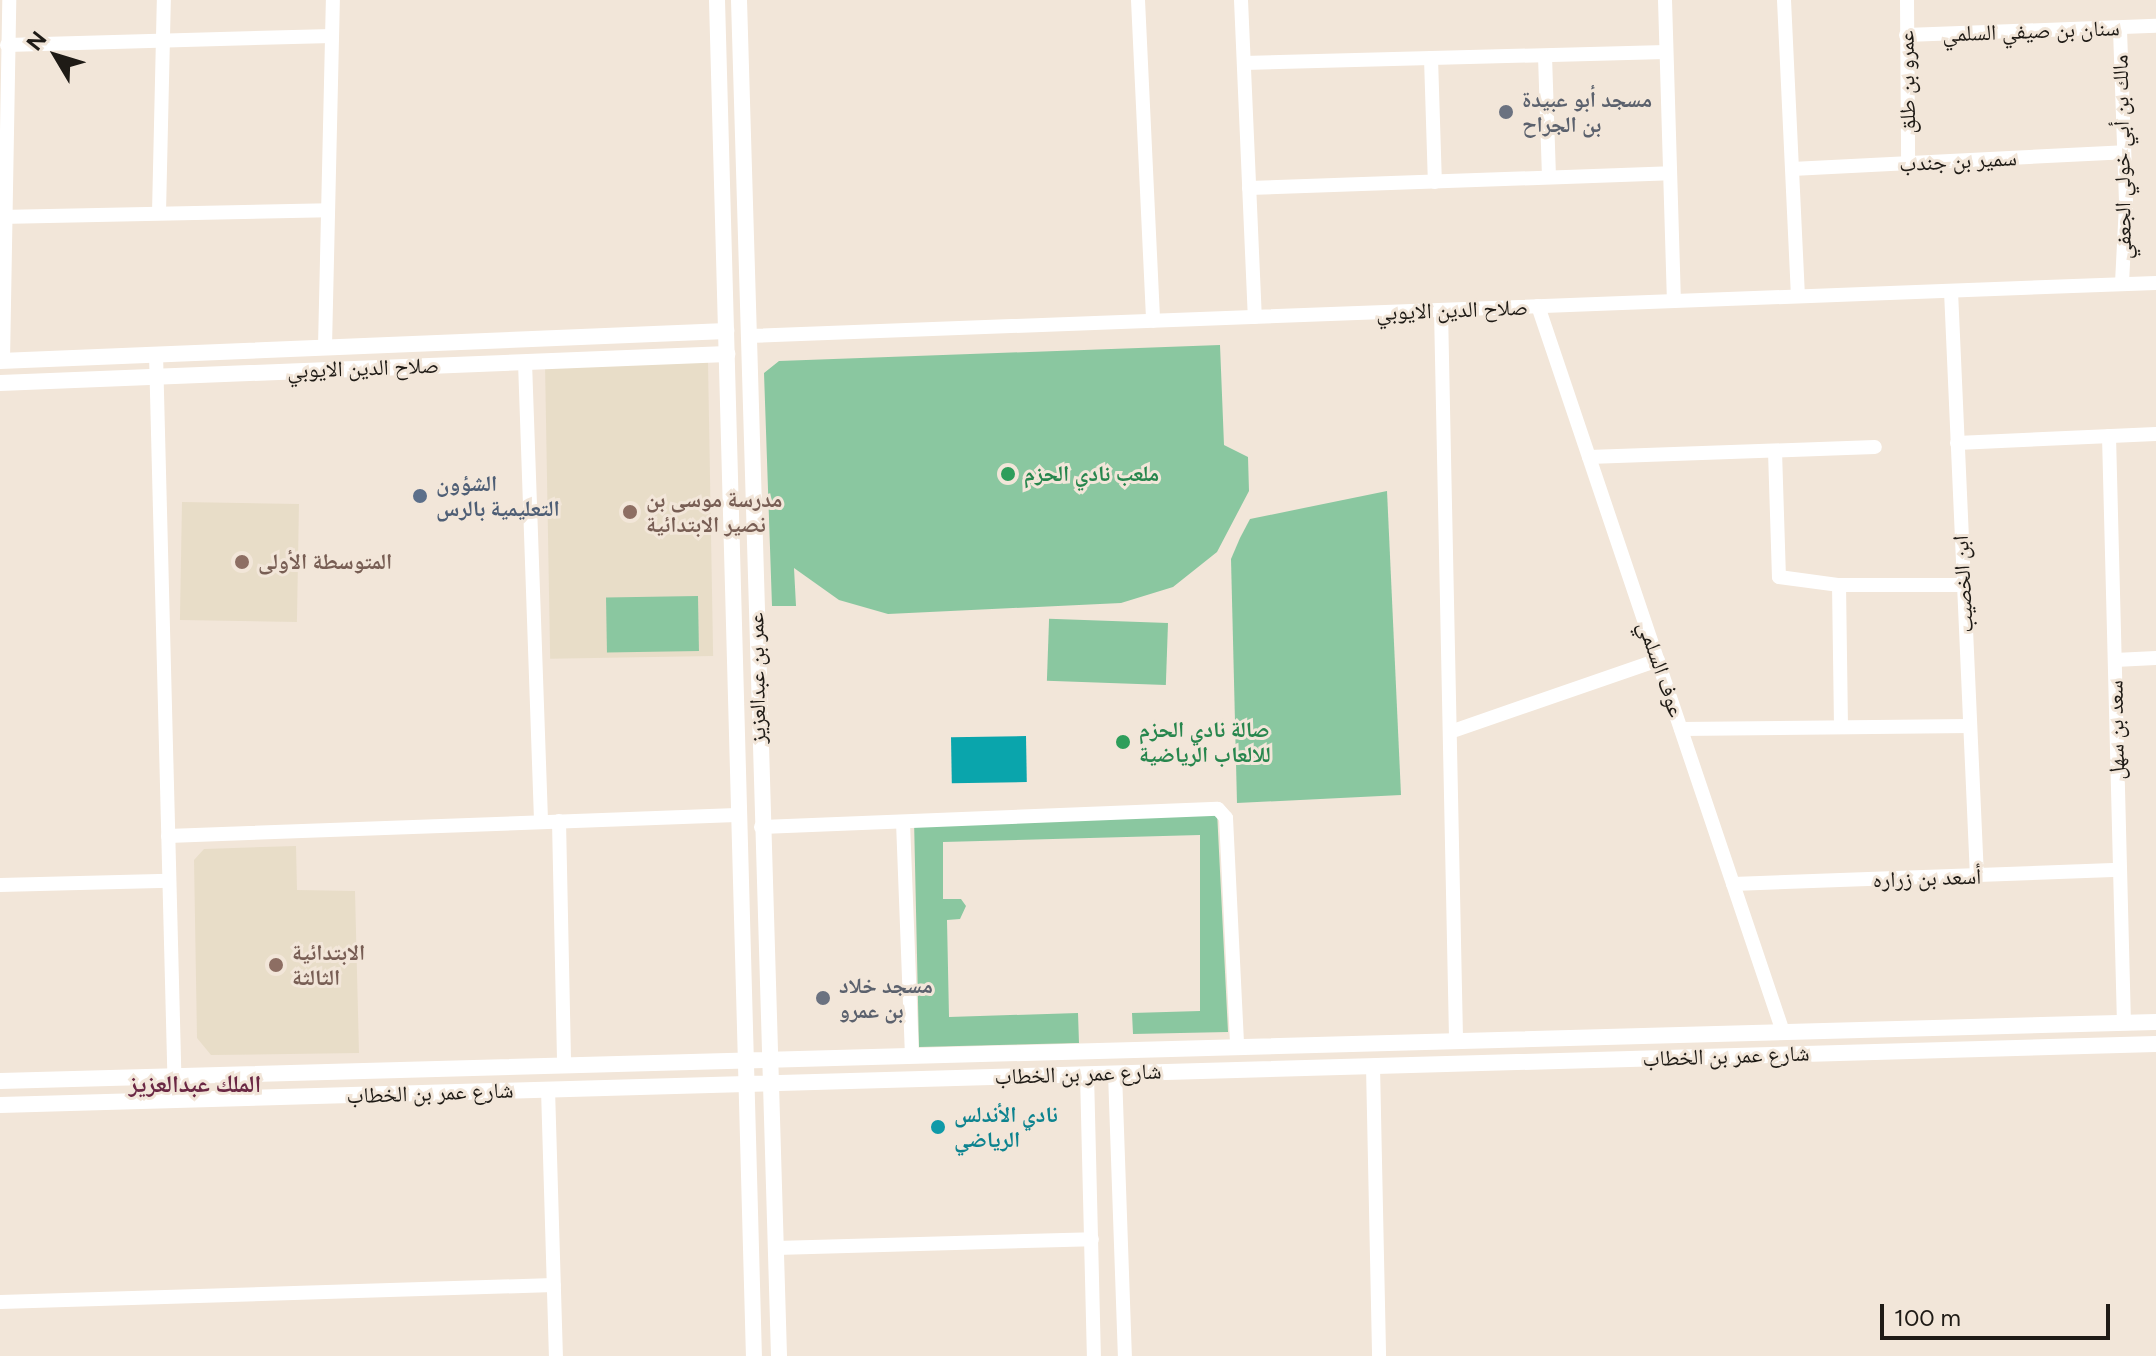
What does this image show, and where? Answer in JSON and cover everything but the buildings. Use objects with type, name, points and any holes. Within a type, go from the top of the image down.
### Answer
[{"type":"street","points":[[1,361],[1,217],[9,0]]},
{"type":"street","points":[[159,213],[164,0]]},
{"type":"street","points":[[325,347],[333,0]]},
{"type":"street","name":"عمر بن عبدالعزيز","points":[[717,0],[754,1356]]},
{"type":"street","name":"عمر بن عبدالعزيز","points":[[739,0],[779,1356]]},
{"type":"street","points":[[1138,0],[1153,321]]},
{"type":"street","points":[[1241,0],[1255,317]]},
{"type":"street","points":[[1665,0],[1674,301]]},
{"type":"street","points":[[1784,0],[1798,296]]},
{"type":"street","name":"عمرو بن طلق","points":[[1907,0],[1908,163]]},
{"type":"street","name":"سنان بن صيفي السلمي","points":[[1906,35],[2120,30],[2156,26]]},
{"type":"street","name":"مالك بن أبي خولي الجعفي","points":[[2120,30],[2124,152],[2122,284]]},
{"type":"street","points":[[5,53],[163,42],[332,36]]},
{"type":"street","points":[[1244,63],[1666,52]]},
{"type":"street","points":[[1545,56],[1549,177]]},
{"type":"street","points":[[1431,58],[1435,182]]},
{"type":"street","name":"سمير بن جندب","points":[[1792,169],[2124,152]]},
{"type":"street","points":[[1249,188],[1670,173]]},
{"type":"street","points":[[1,217],[328,210]]},
{"type":"street","name":"صلاح الدين الايوبي","points":[[748,336],[2156,283]]},
{"type":"street","name":"ابن الخصيب","points":[[1951,291],[1977,877]]},
{"type":"street","name":"عوف السلمي","points":[[1538,306],[1783,1032]]},
{"type":"street","points":[[1441,310],[1456,1041]]},
{"type":"street","name":"صلاح الدين الايوبي","points":[[1,361],[726,331]]},
{"type":"street","points":[[156,354],[175,1100]]},
{"type":"street","name":"صلاح الدين الايوبي","points":[[0,383],[727,354]]},
{"type":"street","points":[[525,362],[541,822]]},
{"type":"street","points":[[1957,443],[2156,434]]},
{"type":"street","name":"سعد بن سهل","points":[[2109,436],[2124,1023]]},
{"type":"street","points":[[1589,457],[1875,447]]},
{"type":"street","points":[[1775,451],[1779,577],[1839,585],[1963,585]]},
{"type":"street","points":[[1839,585],[1841,727]]},
{"type":"street","points":[[2115,660],[2156,658]]},
{"type":"street","points":[[1450,732],[1658,660]]},
{"type":"street","points":[[1681,729],[1970,726]]},
{"type":"street","points":[[761,827],[1223,812],[1237,1047]]},
{"type":"street","points":[[168,836],[737,815]]},
{"type":"street","points":[[559,821],[564,1065]]},
{"type":"street","points":[[903,822],[912,1056]]},
{"type":"street","name":"أسعد بن زراره","points":[[1733,884],[2120,870]]},
{"type":"street","points":[[0,885],[169,881]]},
{"type":"street","name":"شارع عمر بن الخطاب","points":[[0,1081],[2156,1022]]},
{"type":"street","name":"شارع عمر بن الخطاب","points":[[0,1105],[2156,1044]]},
{"type":"street","points":[[1373,1066],[1379,1356]]},
{"type":"street","points":[[1115,1073],[1125,1356]]},
{"type":"street","points":[[1087,1074],[1094,1356]]},
{"type":"street","points":[[548,1089],[556,1356]]},
{"type":"street","points":[[776,1248],[1092,1239]]},
{"type":"street","points":[[0,1302],[554,1285]]},
{"type":"shaded area","name":"مدرسة موسى بن نصير الابتدائية","points":[[708,362],[713,656],[550,659],[545,365]]},
{"type":"shaded area","name":"المتوسطة الأولى","points":[[182,502],[299,504],[297,622],[180,620]]},
{"type":"shaded area","name":"الابتدائية الثالثة","points":[[296,846],[297,890],[355,891],[359,1053],[211,1055],[197,1038],[194,860],[204,849]]},
{"type":"green space","name":"ملعب نادي الحزم","points":[[1220,345],[1224,445],[1248,457],[1249,491],[1217,552],[1173,587],[1121,603],[888,614],[839,600],[794,568],[796,606],[772,606],[764,373],[779,361]]},
{"type":"green space","points":[[1387,491],[1401,795],[1237,803],[1231,559],[1240,538],[1250,519]]},
{"type":"green space","points":[[698,596],[699,651],[607,653],[606,598]]},
{"type":"green space","points":[[1049,619],[1168,623],[1166,685],[1047,681]]},
{"type":"green space","points":[[1217,811],[1228,1032],[1133,1034],[1132,1013],[1200,1011],[1200,835],[943,842],[943,899],[961,899],[966,906],[960,919],[947,920],[949,1017],[1078,1013],[1079,1043],[919,1047],[914,819]]},
{"type":"water","points":[[1026,736],[1027,782],[952,783],[951,737]]},
{"type":"place","name":"مسجد أبو عبيدة بن الجراح","points":[[1506,112]]},
{"type":"place","name":"ملعب نادي الحزم","points":[[1008,474]]},
{"type":"place","name":"الشؤون التعليمية بالرس","points":[[420,496]]},
{"type":"place","name":"مدرسة موسى بن نصير الابتدائية","points":[[630,512]]},
{"type":"place","name":"المتوسطة الأولى","points":[[242,562]]},
{"type":"place","name":"صالة نادي الحزم للالعاب الرياضية","points":[[1123,742]]},
{"type":"place","name":"الابتدائية الثالثة","points":[[276,965]]},
{"type":"place","name":"مسجد خلاد بن عمرو","points":[[823,998]]},
{"type":"place","name":"نادي الأندلس الرياضي","points":[[938,1127]]},
{"type":"district","name":"الملك عبدالعزيز","points":[[195,1084]]}]
